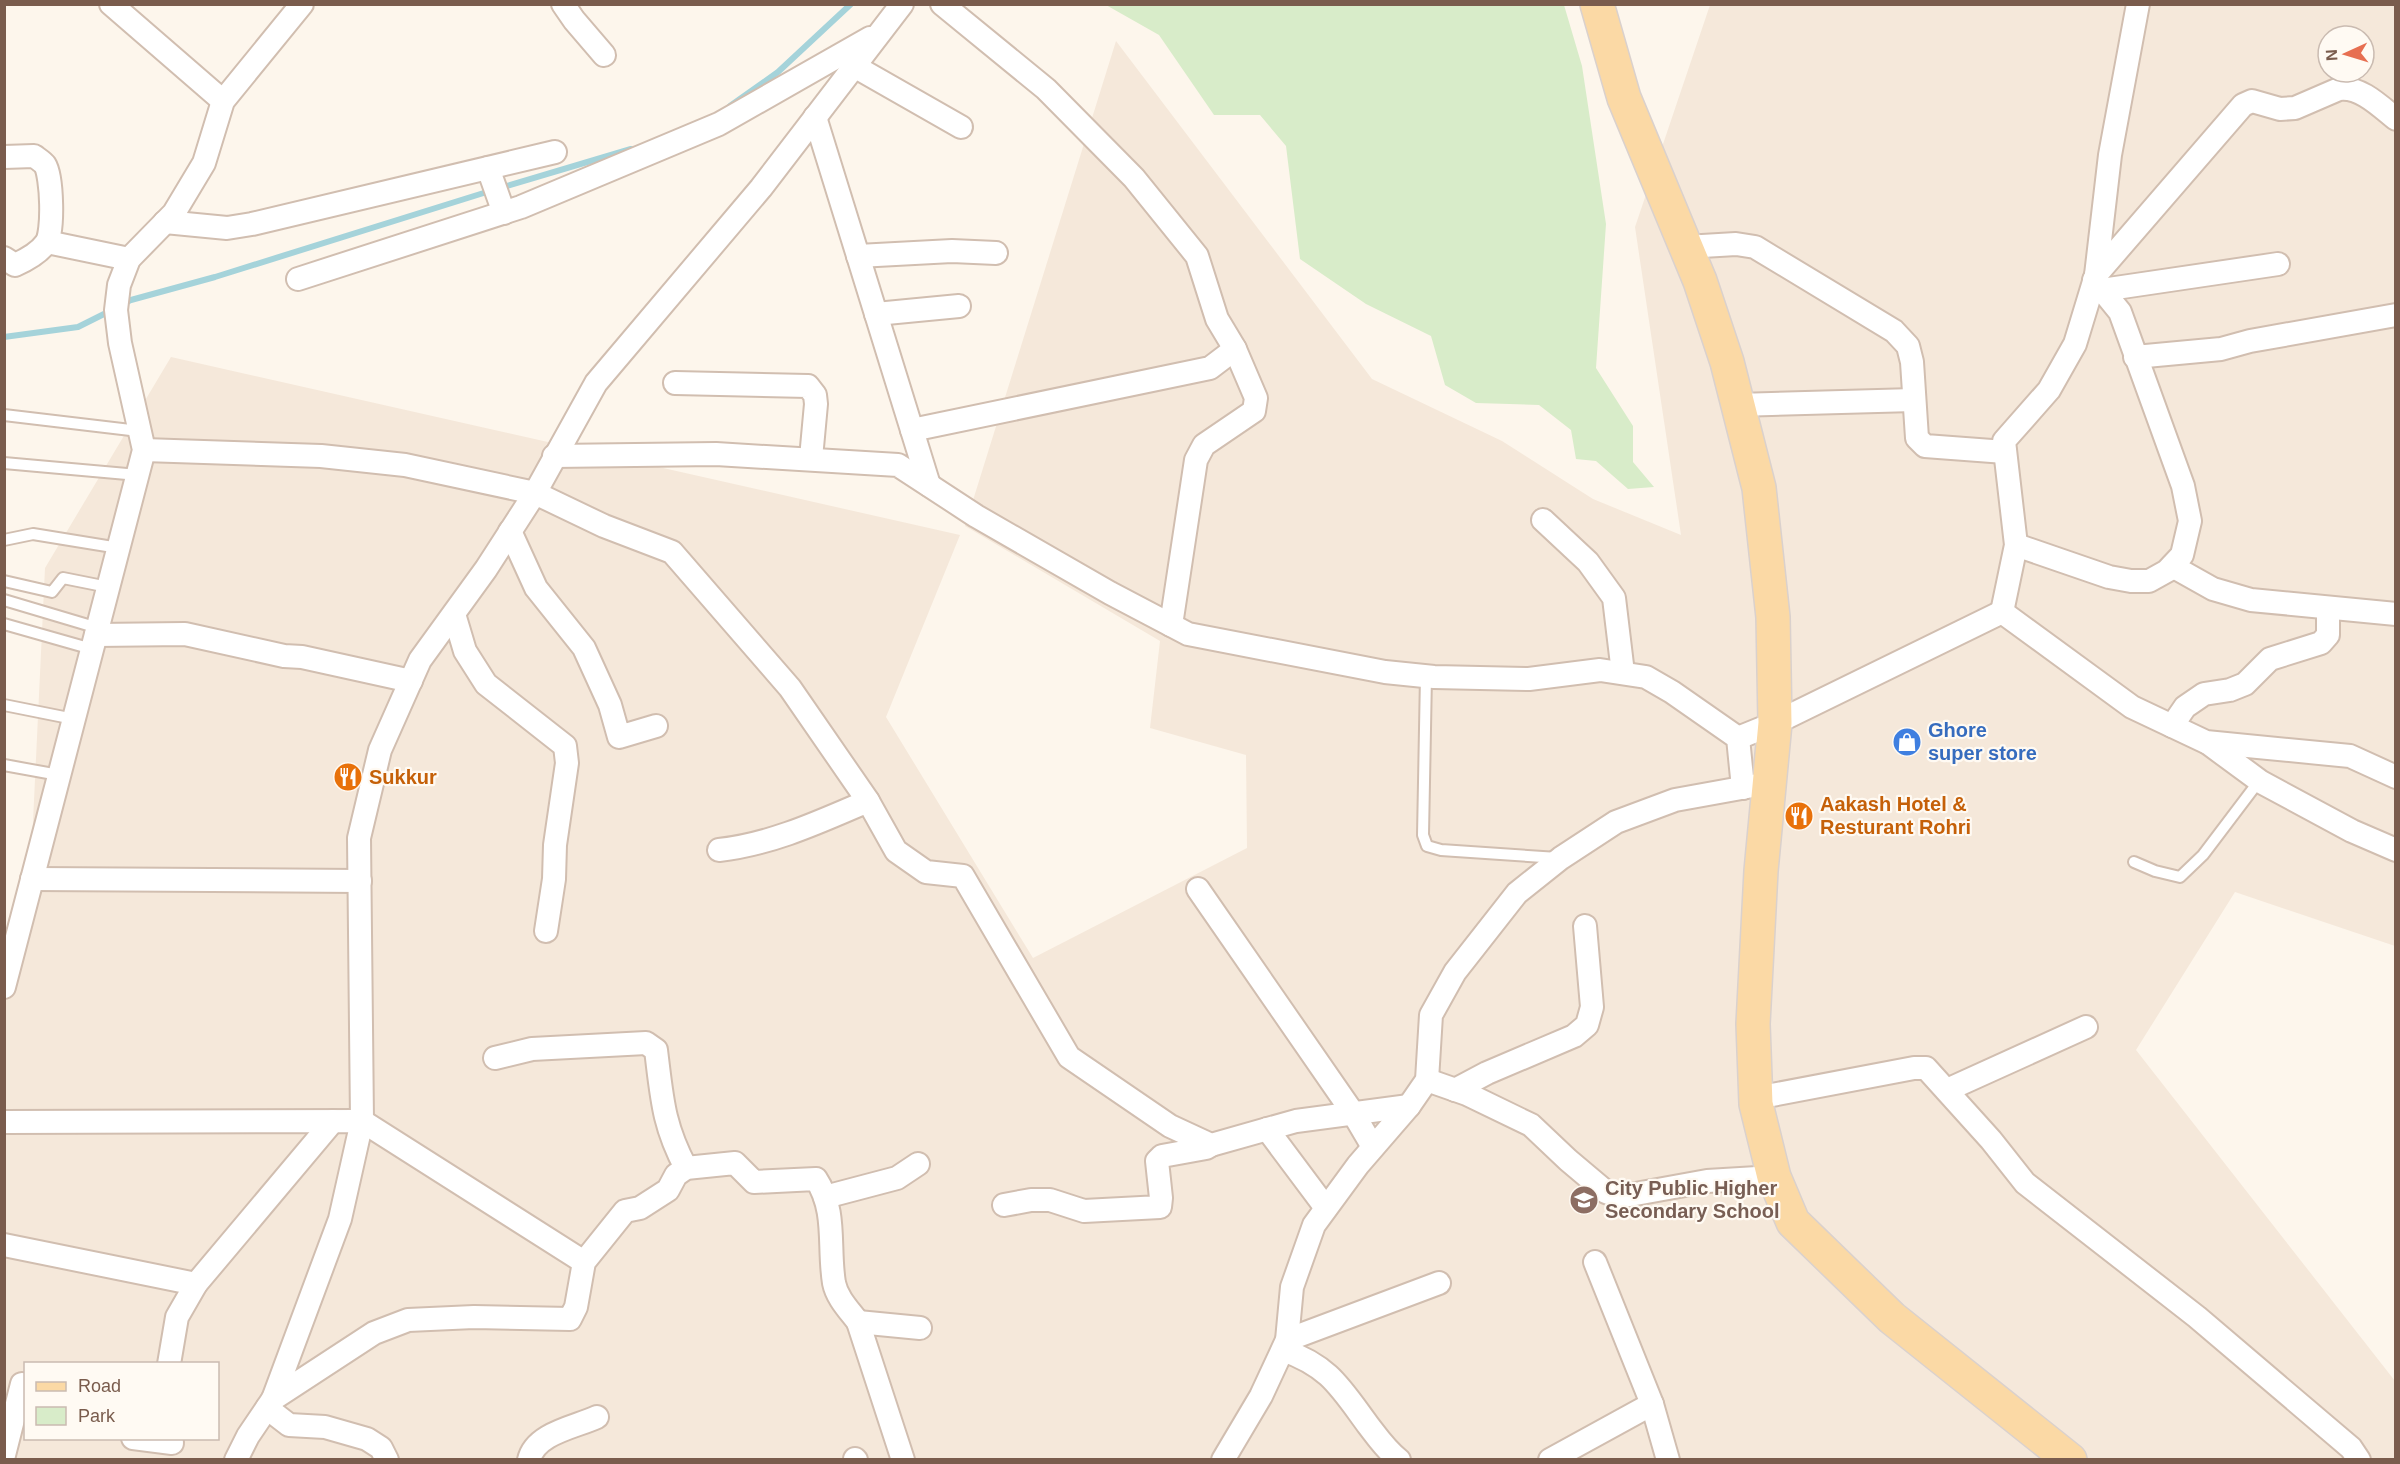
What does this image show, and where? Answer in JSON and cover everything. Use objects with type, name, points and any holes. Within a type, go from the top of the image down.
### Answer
[{"type":"main road","points":[[1597,4],[1624,98],[1700,281],[1723,352],[1759,488],[1773,617],[1775,723],[1755,785],[1753,1023],[1756,1098],[1774,1177],[1793,1222],[1892,1318],[2063,1458]]},
{"type":"main road","points":[[1620,4],[1646,92],[1661,189]]},
{"type":"street","points":[[111,4],[224,101]]},
{"type":"street","points":[[4,987],[138,474],[141,440],[120,344],[116,310],[119,285],[129,259],[174,213],[204,163],[224,101],[303,4]]},
{"type":"street","points":[[563,4],[604,55]]},
{"type":"street","points":[[236,1460],[248,1436],[270,1404],[340,1219],[362,1121],[359,838],[380,750],[420,660],[454,614],[535,493],[596,384],[761,188],[902,4]]},
{"type":"street","points":[[942,4],[1046,88],[1134,178],[1197,256],[1217,319],[1235,349],[1256,398],[1254,411],[1204,445],[1196,460],[1171,625]]},
{"type":"street","points":[[2002,612],[2016,545],[2004,441],[2049,390],[2075,344],[2098,282],[2110,155],[2138,4]]},
{"type":"street","points":[[298,279],[503,208],[719,124],[881,32]]},
{"type":"street","points":[[854,66],[961,127]]},
{"type":"street","points":[[2098,282],[2243,105],[2252,101],[2280,109],[2295,108],[2346,88],[2356,90],[2396,119]]},
{"type":"street","points":[[815,117],[929,485]]},
{"type":"street","points":[[165,222],[227,228],[252,224],[491,173],[555,152]]},
{"type":"street","points":[[4,157],[34,156],[45,164],[50,185],[51,223],[47,242],[30,258],[15,265],[4,258]]},
{"type":"street","points":[[491,173],[503,208]]},
{"type":"street","points":[[47,242],[129,259]]},
{"type":"street","points":[[1685,247],[1736,244],[1755,247],[1894,331],[1908,346],[1917,438],[1925,446],[2005,452]]},
{"type":"street","points":[[858,256],[952,251],[996,253]]},
{"type":"street","points":[[2098,282],[2278,264]]},
{"type":"street","points":[[2016,545],[2109,577],[2131,581],[2149,580],[2172,566],[2182,555],[2190,521],[2183,486],[2120,312],[2098,282]]},
{"type":"street","points":[[876,315],[959,306]]},
{"type":"street","points":[[2135,357],[2221,349],[2250,341],[2396,315]]},
{"type":"street","points":[[912,430],[1210,368],[1235,349]]},
{"type":"street","points":[[675,383],[808,386],[815,395],[816,404],[811,458]]},
{"type":"street","points":[[1737,405],[1914,400]]},
{"type":"street","points":[[141,440],[405,465],[535,493],[604,526],[672,552],[790,688],[868,801],[896,851],[926,872],[963,876],[1069,1057],[1170,1126],[1211,1145]]},
{"type":"street","points":[[554,456],[716,454],[898,465],[1048,557],[1188,634],[1385,672],[1426,676],[1529,680],[1600,670],[1646,676],[1738,738],[1755,785],[1676,800],[1616,822],[1561,858],[1517,893],[1455,972],[1431,1015],[1427,1080],[1314,1225],[1292,1287],[1285,1345],[1261,1396],[1223,1460]]},
{"type":"street","points":[[1543,520],[1588,562],[1614,598],[1623,673]]},
{"type":"street","points":[[510,531],[536,588],[584,648],[610,705],[619,737],[656,726]]},
{"type":"street","points":[[2172,566],[2213,589],[2251,600],[2396,614]]},
{"type":"street","points":[[2172,726],[2185,707],[2204,694],[2230,690],[2245,684],[2270,659],[2321,643],[2328,635],[2328,608]]},
{"type":"street","points":[[1738,738],[1775,723],[2002,612]]},
{"type":"street","points":[[2002,612],[2132,707],[2206,742],[2259,781],[2352,831],[2396,850]]},
{"type":"street","points":[[454,614],[465,651],[486,684],[565,746],[567,764],[555,845],[554,879],[546,932]]},
{"type":"street","points":[[95,637],[185,634],[411,681]]},
{"type":"street","points":[[2206,742],[2350,756],[2396,777]]},
{"type":"street","points":[[719,850],[747,847],[774,840],[868,801]]},
{"type":"street","points":[[33,879],[360,881]]},
{"type":"street","points":[[1198,889],[1353,1113],[1373,1147]]},
{"type":"street","points":[[1455,1090],[1487,1073],[1574,1036],[1587,1025],[1592,1007],[1585,926]]},
{"type":"street","points":[[1947,1090],[2086,1027]]},
{"type":"street","points":[[495,1058],[532,1049],[646,1043],[656,1050],[663,1111],[672,1142],[686,1168]]},
{"type":"street","points":[[1756,1098],[1914,1068],[1926,1068],[2025,1183],[2197,1317],[2351,1448],[2359,1460]]},
{"type":"street","points":[[1427,1080],[1455,1090],[1531,1125],[1606,1192],[1619,1197],[1707,1181],[1774,1177]]},
{"type":"street","points":[[1004,1205],[1050,1200],[1084,1211],[1160,1207],[1157,1161],[1162,1156],[1206,1148],[1296,1121],[1409,1106]]},
{"type":"street","points":[[169,1362],[177,1317],[196,1284],[333,1121]]},
{"type":"street","points":[[4,1122],[362,1121],[584,1262]]},
{"type":"street","points":[[1267,1129],[1326,1208]]},
{"type":"street","points":[[270,1404],[374,1333],[408,1320],[474,1317],[570,1319],[576,1307],[584,1262],[625,1211],[640,1208],[668,1190],[676,1175],[686,1168],[735,1163],[754,1182],[816,1179],[825,1197],[832,1228],[834,1284],[843,1304],[858,1322],[903,1460]]},
{"type":"street","points":[[825,1197],[897,1178],[918,1164]]},
{"type":"street","points":[[4,1245],[196,1284]]},
{"type":"street","points":[[1595,1262],[1652,1404],[1668,1460]]},
{"type":"street","points":[[1285,1345],[1439,1283]]},
{"type":"street","points":[[858,1322],[920,1328]]},
{"type":"street","points":[[1285,1345],[1325,1371],[1341,1388],[1387,1451],[1399,1460]]},
{"type":"street","points":[[4,1455],[18,1383]]},
{"type":"street","points":[[270,1404],[290,1425],[325,1428],[367,1439],[381,1448],[387,1460]]},
{"type":"street","points":[[1550,1460],[1652,1404]]},
{"type":"street","points":[[530,1460],[531,1451],[543,1440],[597,1416]]},
{"type":"street","points":[[143,1440],[175,1447]]},
{"type":"lane","points":[[4,415],[141,440]]},
{"type":"lane","points":[[4,463],[55,469],[138,474]]},
{"type":"lane","points":[[4,540],[33,534],[119,548]]},
{"type":"lane","points":[[4,581],[52,592],[63,578],[108,587]]},
{"type":"lane","points":[[4,600],[95,637]]},
{"type":"lane","points":[[4,624],[95,637]]},
{"type":"lane","points":[[1426,676],[1423,835],[1427,846],[1441,850],[1561,858]]},
{"type":"lane","points":[[4,705],[74,719]]},
{"type":"lane","points":[[4,765],[59,775]]},
{"type":"lane","points":[[2134,862],[2155,871],[2180,877],[2203,855],[2259,781]]},
{"type":"shaded area","points":[[1710,5],[2395,5],[2395,946],[2235,892],[2136,1050],[2395,1381],[2395,1459],[5,1460],[5,945],[32,843],[45,568],[171,357],[960,535],[886,717],[1033,958],[1247,848],[1246,755],[1150,728],[1160,641],[965,526],[1116,41],[1372,379],[1502,441],[1593,499],[1681,535],[1635,227]]},
{"type":"green space","points":[[1106,5],[1564,5],[1582,66],[1606,224],[1596,368],[1633,426],[1633,462],[1654,487],[1628,489],[1596,461],[1576,459],[1571,430],[1539,405],[1476,403],[1445,385],[1431,336],[1366,304],[1300,259],[1286,146],[1260,115],[1214,115],[1159,35]]},
{"type":"waterway","points":[[730,106],[778,72],[851,4]]},
{"type":"waterway","points":[[500,188],[631,149]]},
{"type":"waterway","points":[[122,305],[131,300],[215,277],[490,191]]},
{"type":"waterway","points":[[4,337],[78,327],[110,311]]},
{"type":"place","name":"Ghore super store","points":[[1907,742]]},
{"type":"place","name":"Sukkur","points":[[348,777]]},
{"type":"place","name":"Aakash Hotel & Resturant Rohri","points":[[1799,816]]},
{"type":"place","name":"City Public Higher Secondary School","points":[[1584,1200]]}]
